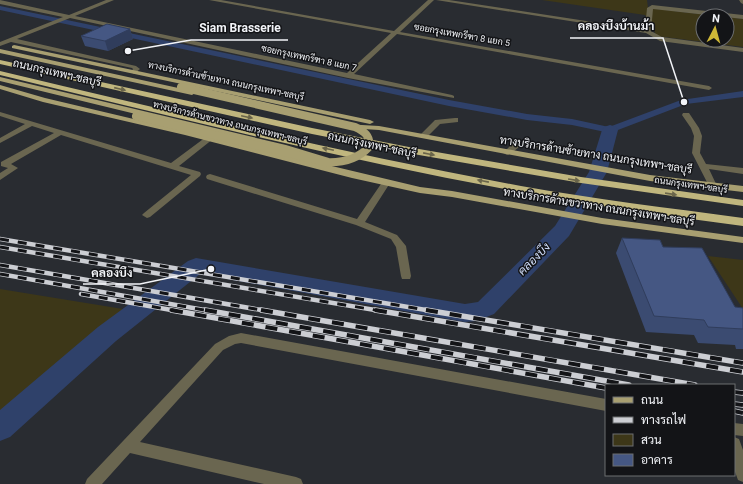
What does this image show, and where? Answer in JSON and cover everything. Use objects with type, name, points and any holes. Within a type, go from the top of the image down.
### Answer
[{"type":"highway","name":"ถนนกรุงเทพฯ-ชลบุรี","points":[[0,62],[311,131],[535,174],[743,204]]},
{"type":"highway","name":"ถนนกรุงเทพฯ-ชลบุรี","points":[[0,73],[312,146],[521,189],[743,222]]},
{"type":"main road","name":"ทางบริการด้านซ้ายทาง ถนนกรุงเทพฯ-ชลบุรี","points":[[0,44],[51,62],[334,123],[376,128],[650,178],[743,189]]},
{"type":"main road","name":"ทางบริการด้านซ้ายทาง ถนนกรุงเทพฯ-ชลบุรี","points":[[7,47],[62,57],[425,134],[446,141]]},
{"type":"main road","points":[[51,62],[55,58],[62,57]]},
{"type":"main road","points":[[0,87],[67,100],[325,162],[343,161],[353,158],[362,154],[369,147],[369,137],[355,127],[111,71],[86,62]]},
{"type":"main road","name":"ทางบริการด้านขวาทาง ถนนกรุงเทพฯ-ชลบุรี","points":[[0,79],[307,153],[344,167],[421,184],[452,194]]},
{"type":"main road","name":"ทางบริการด้านขวาทาง ถนนกรุงเทพฯ-ชลบุรี","points":[[0,87],[43,100],[386,183],[602,221],[743,240]]},
{"type":"street","points":[[7,47],[57,22],[111,0]]},
{"type":"street","name":"ซอยกรุงเทพกรีฑา 8 แยก 5","points":[[212,0],[709,88]]},
{"type":"street","points":[[348,76],[431,0]]},
{"type":"street","points":[[439,0],[648,32],[660,39],[743,50]]},
{"type":"street","points":[[649,0],[652,7]]},
{"type":"street","name":"ซอยกรุงเทพกรีฑา 8 แยก 7","points":[[0,2],[68,18],[452,97]]},
{"type":"street","points":[[648,32],[650,8],[652,7]]},
{"type":"street","points":[[652,7],[690,8],[731,13],[743,17]]},
{"type":"street","points":[[7,47],[134,67],[137,69],[134,72]]},
{"type":"street","points":[[0,114],[197,174],[147,215]]},
{"type":"street","points":[[686,115],[695,128],[698,136],[696,153],[713,186]]},
{"type":"street","points":[[425,134],[438,122],[455,120]]},
{"type":"street","points":[[0,141],[31,124]]},
{"type":"street","points":[[0,177],[14,168],[4,164],[60,132]]},
{"type":"street","points":[[174,166],[209,139]]},
{"type":"street","points":[[507,153],[513,146],[522,143],[549,147]]},
{"type":"street","points":[[702,166],[743,171]]},
{"type":"street","points":[[210,176],[359,223],[394,237],[401,246],[406,276]]},
{"type":"street","points":[[359,223],[386,183]]},
{"type":"street","points":[[92,484],[219,347],[233,339],[241,338],[605,405]]},
{"type":"street","points":[[128,446],[296,484]]},
{"type":"street","points":[[735,447],[743,475]]},
{"type":"green space","points":[[542,0],[647,0],[648,8],[695,14],[695,41],[657,36],[645,15]]},
{"type":"green space","points":[[735,18],[743,19],[743,47],[735,46]]},
{"type":"green space","points":[[708,256],[743,260],[743,309]]},
{"type":"green space","points":[[0,289],[123,309],[0,427]]},
{"type":"building","points":[[107,24],[130,29],[105,41],[81,36]]},
{"type":"building","points":[[622,238],[660,240],[663,247],[702,248],[735,307],[743,308],[743,329],[708,327],[704,320],[654,316]]},
{"type":"waterway","points":[[0,8],[449,103],[527,117],[572,122],[610,130],[684,102],[743,94]]},
{"type":"waterway","name":"คลองบึง","points":[[0,428],[107,334],[196,266],[465,313],[476,312],[486,308],[562,231],[598,172],[610,130]]},
{"type":"railway","points":[[0,239],[426,310]]},
{"type":"railway","points":[[0,247],[381,311]]},
{"type":"railway","points":[[0,265],[267,311]]},
{"type":"railway","points":[[0,274],[210,311]]},
{"type":"railway","points":[[81,294],[177,311]]},
{"type":"railway","points":[[171,310],[605,388]]},
{"type":"railway","points":[[205,310],[623,384]]},
{"type":"railway","points":[[261,310],[689,384]]},
{"type":"railway","points":[[375,310],[743,372]]},
{"type":"railway","points":[[426,310],[432,311]]},
{"type":"railway","points":[[426,310],[743,363]]},
{"type":"railway","points":[[735,392],[743,393]]},
{"type":"railway","points":[[735,404],[743,405]]},
{"type":"railway","points":[[735,411],[743,413]]},
{"type":"place","name":"Siam Brasserie","points":[[128,51]]},
{"type":"place","name":"คลองบึงบ้านม้า","points":[[684,102]]},
{"type":"place","name":"คลองบึง","points":[[211,269]]}]
